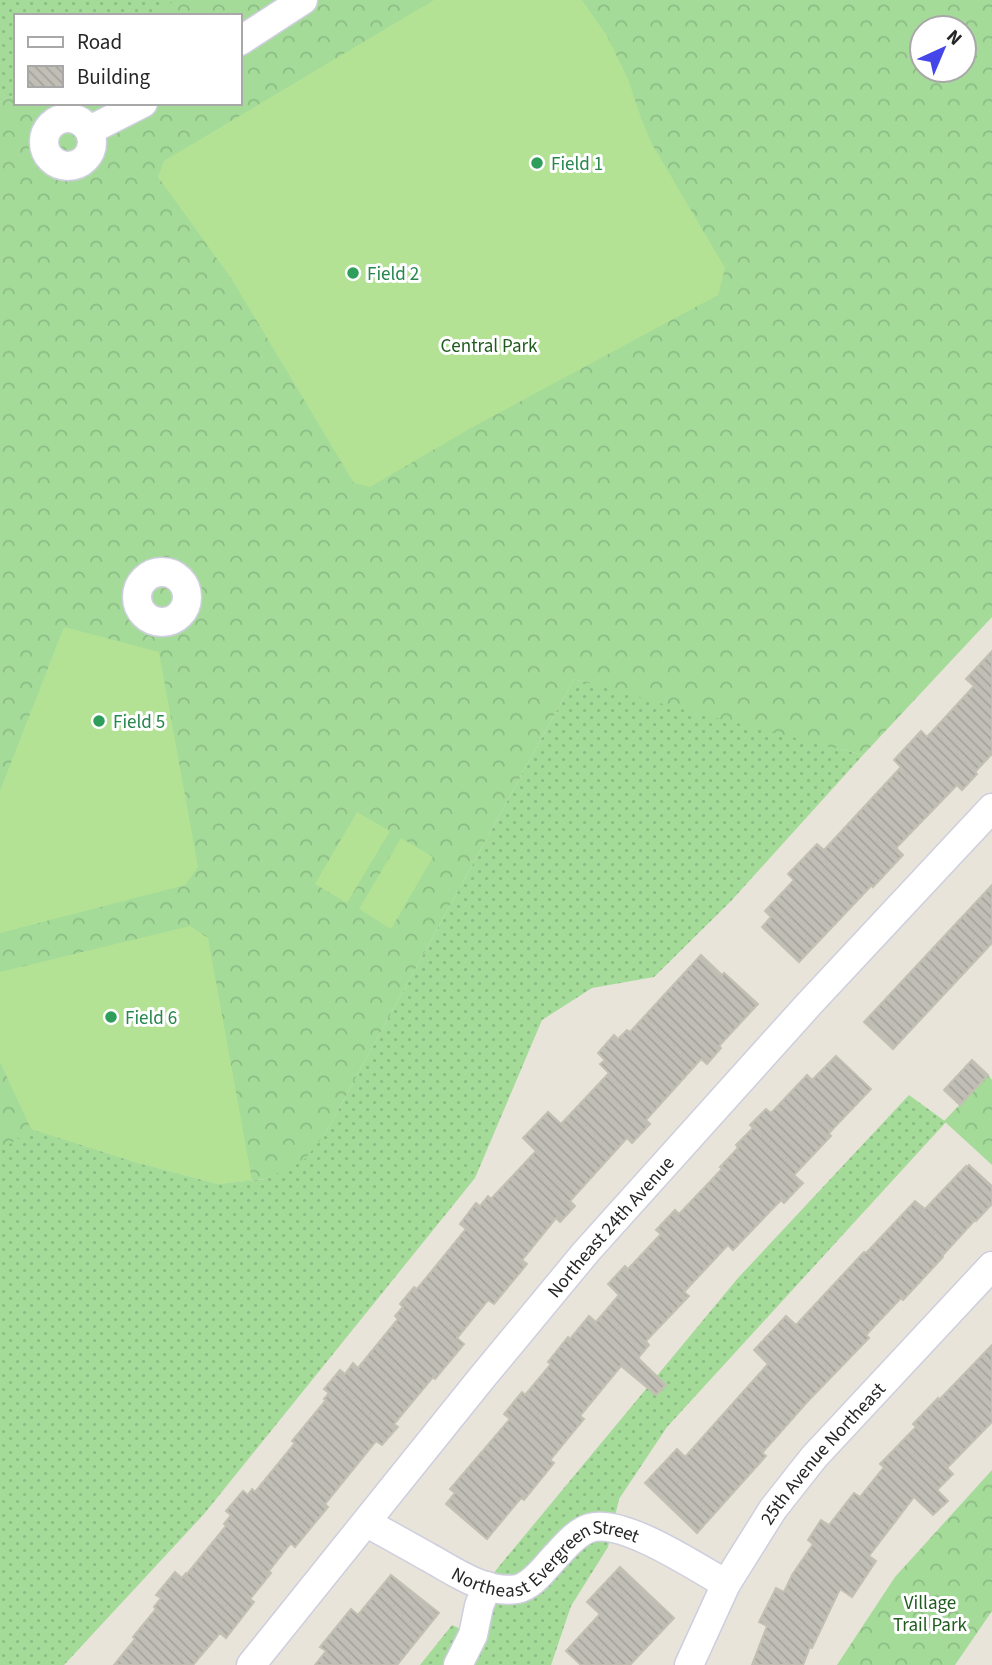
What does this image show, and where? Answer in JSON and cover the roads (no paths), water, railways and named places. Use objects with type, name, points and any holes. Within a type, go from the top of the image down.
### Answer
[{"type":"street","points":[[242,40],[303,0]]},
{"type":"street","points":[[89,130],[139,105]]},
{"type":"street","name":"Northeast 24th Avenue","points":[[251,1665],[586,1252],[816,997],[992,808]]},
{"type":"street","name":"25th Avenue Northeast","points":[[689,1665],[726,1584],[773,1509],[814,1457],[992,1266]]},
{"type":"street","name":"Northeast Evergreen Street","points":[[367,1523],[487,1587],[519,1589],[534,1579],[576,1536],[590,1528],[612,1527],[663,1548],[726,1584]]},
{"type":"street","points":[[458,1665],[473,1635],[479,1606],[487,1587]]},
{"type":"place","name":"Field 1","points":[[537,163]]},
{"type":"place","name":"Field 2","points":[[353,273]]},
{"type":"place","name":"Field 5","points":[[99,721]]},
{"type":"place","name":"Field 6","points":[[111,1017]]},
{"type":"park label","name":"Central Park","points":[[489,345]]},
{"type":"park label","name":"Village Trail Park","points":[[930,1613]]}]
